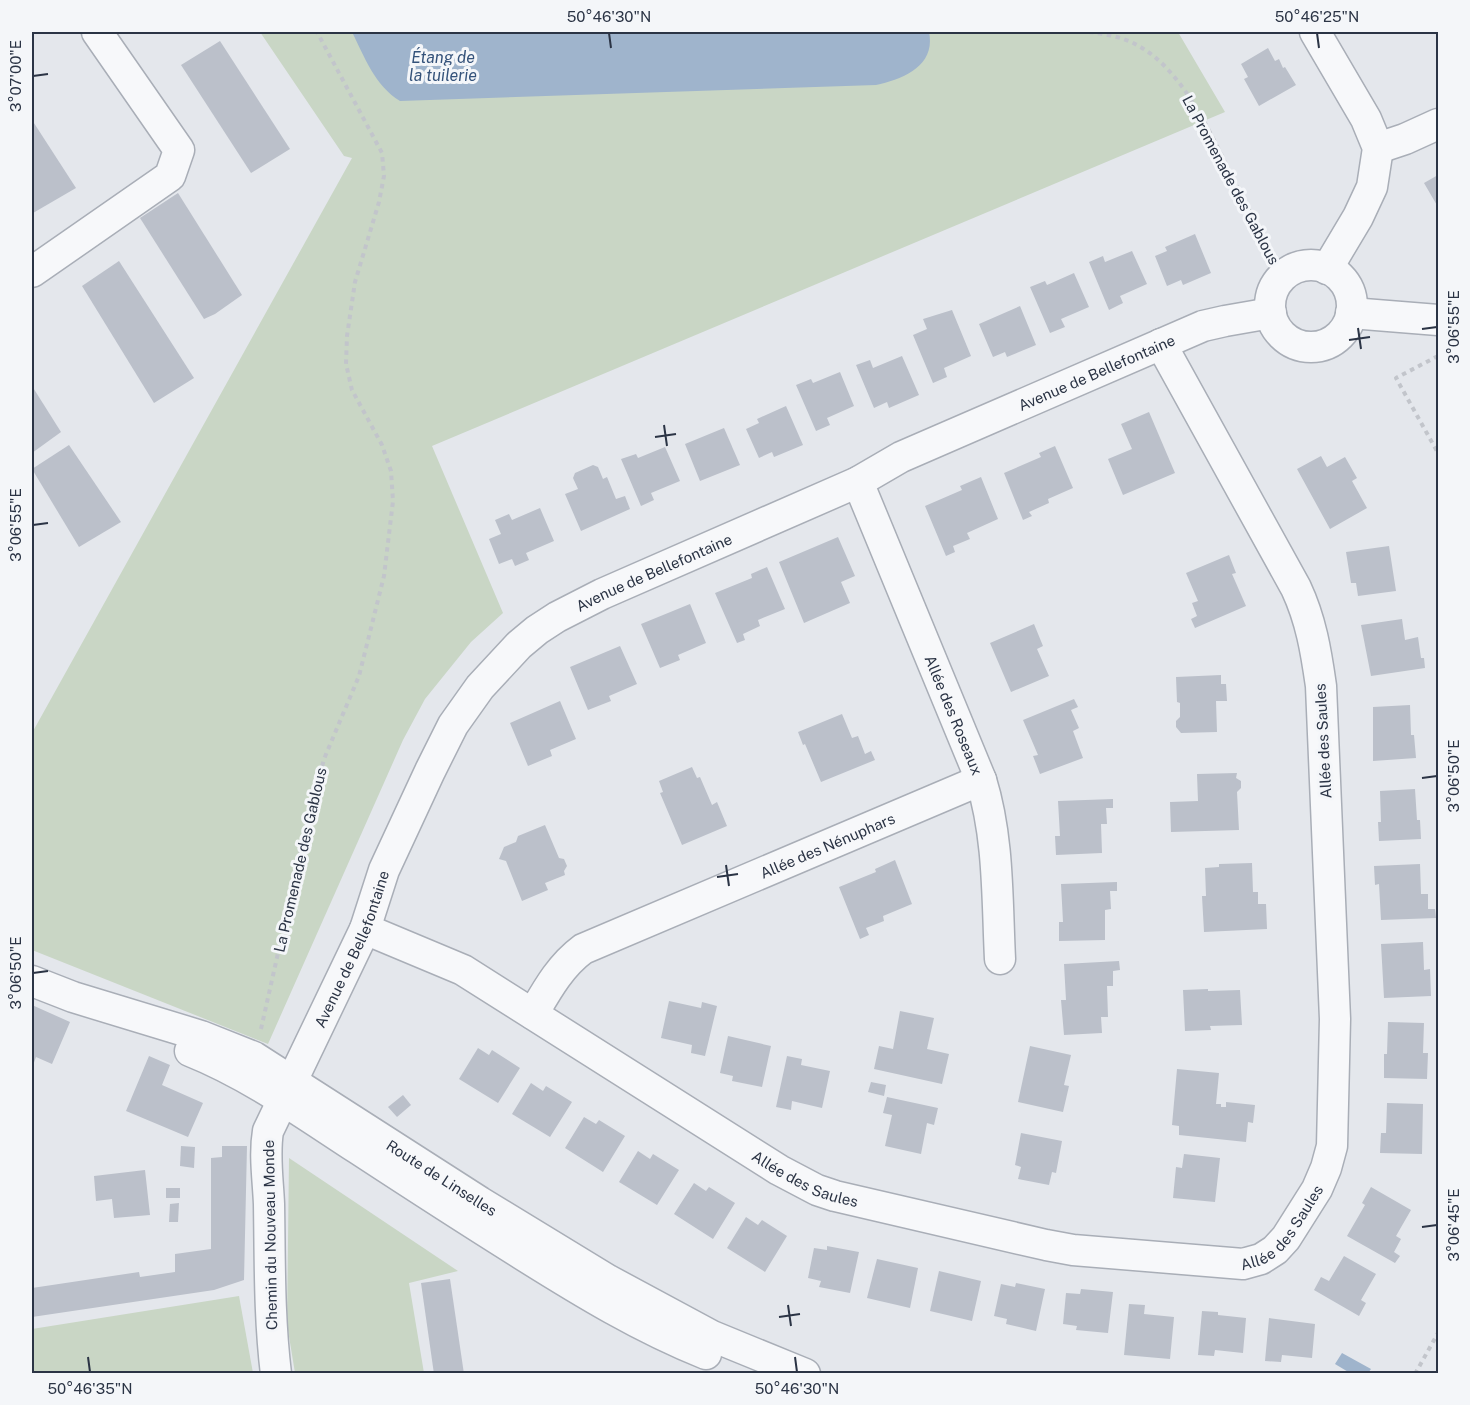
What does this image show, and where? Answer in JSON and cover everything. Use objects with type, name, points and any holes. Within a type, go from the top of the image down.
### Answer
[{"type":"street","points":[[32,272],[170,176],[179,150],[97,32]]},
{"type":"street","points":[[1315,32],[1366,119],[1378,148],[1372,187],[1358,217],[1327,269]]},
{"type":"street","points":[[1378,148],[1438,124]]},
{"type":"street","points":[[1304,266],[1327,269],[1338,275],[1347,286],[1351,299],[1351,313],[1347,326],[1338,337],[1326,344],[1312,347],[1299,345],[1287,339],[1275,325],[1270,302],[1274,291],[1283,276],[1293,270],[1304,266]]},
{"type":"street","points":[[1351,313],[1438,320]]},
{"type":"street","name":"Avenue de Bellefontaine","points":[[288,1090],[365,930],[384,870],[442,746],[453,725],[480,687],[519,645],[547,623],[592,599],[858,482],[901,457],[1203,326],[1271,314]]},
{"type":"street","name":"Allée des Saules","points":[[365,930],[463,970],[779,1170],[817,1190],[1072,1250],[1235,1264],[1261,1259],[1275,1250],[1286,1238],[1317,1189],[1332,1146],[1335,1019],[1321,686],[1313,632],[1306,608],[1161,344]]},
{"type":"street","name":"Allée des Roseaux","points":[[858,482],[988,802],[994,843],[1000,959]]},
{"type":"street","name":"Allée des Nénuphars","points":[[533,1014],[557,974],[572,957],[583,949],[981,780]]},
{"type":"street","name":"Route de Linselles","points":[[32,981],[73,997],[201,1036],[254,1057],[288,1090],[468,1221],[596,1300],[681,1344],[753,1374]]},
{"type":"street","name":"Route de Linselles","points":[[73,997],[150,1035],[288,1090],[608,1280],[712,1336],[805,1374]]},
{"type":"street","name":"Chemin du Nouveau Monde","points":[[276,1374],[271,1324],[265,1148],[268,1131],[288,1090]]},
{"type":"path","name":"La Promenade des Gablous","points":[[254,1057],[308,819],[324,759],[341,714],[359,676],[370,636],[384,576],[393,501],[390,471],[382,445],[352,390],[346,364],[347,336],[355,282],[379,202],[384,176],[382,153],[316,32]]},
{"type":"path","name":"La Promenade des Gablous","points":[[1089,32],[1110,35],[1137,44],[1159,60],[1180,86],[1204,121],[1283,276]]},
{"type":"path","points":[[1438,356],[1396,378],[1438,453]]},
{"type":"path","points":[[1415,1374],[1438,1333]]},
{"type":"green space","points":[[260,32],[1178,32],[1225,112],[432,446],[503,613],[471,642],[425,699],[403,740],[268,1044],[32,950],[32,733],[352,158],[344,156]]},
{"type":"green space","points":[[289,1158],[458,1271],[409,1283],[424,1373],[295,1373],[287,1324]]},
{"type":"green space","points":[[239,1296],[253,1373],[32,1373],[32,1329]]},
{"type":"water","name":"Étang de la tuilerie","points":[[352,32],[929,32],[930,44],[927,54],[915,69],[897,79],[876,85],[400,101],[391,95],[377,79]]},
{"type":"water","points":[[1342,1353],[1371,1369],[1368,1373],[1350,1373],[1335,1364]]},
{"type":"building","points":[[220,41],[290,149],[251,173],[181,65]]},
{"type":"building","points":[[1268,48],[1275,61],[1279,59],[1296,85],[1259,106],[1244,79],[1248,77],[1241,64]]},
{"type":"building","points":[[32,120],[76,188],[33,213],[32,210]]},
{"type":"building","points":[[1438,175],[1438,207],[1424,183]]},
{"type":"building","points":[[178,193],[242,295],[204,319],[140,218]]},
{"type":"building","points":[[1195,234],[1211,273],[1183,285],[1181,280],[1167,286],[1155,256],[1167,251],[1165,247]]},
{"type":"building","points":[[1132,251],[1147,284],[1120,296],[1123,303],[1109,310],[1089,262],[1103,256],[1105,262]]},
{"type":"building","points":[[119,261],[194,378],[154,403],[82,286]]},
{"type":"building","points":[[1074,273],[1089,307],[1061,319],[1065,327],[1050,333],[1030,287],[1045,281],[1047,285]]},
{"type":"building","points":[[1020,306],[1036,345],[1007,357],[1005,352],[993,357],[979,324]]},
{"type":"building","points":[[952,310],[971,356],[944,368],[947,377],[933,383],[913,335],[927,329],[923,319]]},
{"type":"building","points":[[902,356],[919,395],[889,408],[887,402],[874,408],[856,365],[870,360],[873,368]]},
{"type":"building","points":[[840,372],[854,406],[827,418],[830,425],[816,431],[796,385],[811,379],[813,383]]},
{"type":"building","points":[[32,386],[61,432],[32,453]]},
{"type":"building","points":[[786,406],[803,445],[774,457],[772,452],[759,458],[746,429],[759,423],[757,419]]},
{"type":"building","points":[[1149,412],[1175,473],[1123,495],[1108,459],[1132,449],[1121,424]]},
{"type":"building","points":[[724,428],[740,465],[700,481],[685,444]]},
{"type":"building","points":[[69,445],[121,522],[79,547],[32,469]]},
{"type":"building","points":[[1055,446],[1073,488],[1048,499],[1049,503],[1029,512],[1032,516],[1023,520],[1004,473],[1041,457],[1039,453]]},
{"type":"building","points":[[665,447],[680,481],[651,493],[654,500],[641,506],[621,459],[636,454],[638,458]]},
{"type":"building","points":[[1321,456],[1327,467],[1345,457],[1357,478],[1352,481],[1367,508],[1330,529],[1297,469]]},
{"type":"building","points":[[593,465],[598,467],[603,479],[607,477],[616,499],[625,496],[630,509],[581,531],[565,494],[578,489],[573,478],[575,473]]},
{"type":"building","points":[[981,477],[998,519],[967,533],[970,539],[953,546],[955,552],[946,556],[925,506],[962,490],[960,486]]},
{"type":"building","points":[[540,508],[554,541],[526,553],[529,560],[515,566],[512,559],[499,564],[489,539],[501,534],[495,520],[509,514],[512,520]]},
{"type":"building","points":[[838,537],[855,576],[841,582],[850,603],[804,623],[779,562]]},
{"type":"building","points":[[1389,546],[1396,591],[1358,596],[1356,583],[1351,583],[1346,552]]},
{"type":"building","points":[[1229,555],[1236,573],[1232,574],[1246,606],[1195,628],[1191,619],[1197,616],[1192,603],[1198,601],[1186,573]]},
{"type":"building","points":[[767,567],[785,609],[758,620],[760,626],[743,634],[745,640],[737,643],[715,593],[752,578],[751,574]]},
{"type":"building","points":[[690,604],[706,643],[678,655],[680,660],[660,668],[641,624]]},
{"type":"building","points":[[1402,619],[1405,640],[1418,637],[1425,668],[1371,676],[1361,625]]},
{"type":"building","points":[[1034,624],[1043,646],[1037,649],[1049,676],[1011,692],[990,643]]},
{"type":"building","points":[[620,646],[637,684],[609,696],[611,701],[588,710],[570,667]]},
{"type":"building","points":[[1221,675],[1221,684],[1226,684],[1227,701],[1216,701],[1217,732],[1181,733],[1176,727],[1176,721],[1180,717],[1180,703],[1177,702],[1176,677]]},
{"type":"building","points":[[1074,699],[1078,707],[1071,710],[1079,728],[1073,731],[1083,758],[1040,774],[1033,756],[1038,755],[1023,720]]},
{"type":"building","points":[[560,701],[576,739],[550,750],[552,756],[528,766],[510,723]]},
{"type":"building","points":[[1410,705],[1411,735],[1414,735],[1416,758],[1373,761],[1373,707]]},
{"type":"building","points":[[842,714],[852,738],[858,736],[865,754],[871,751],[875,760],[821,782],[798,732]]},
{"type":"building","points":[[692,767],[697,778],[700,777],[712,805],[717,802],[727,826],[682,845],[660,793],[663,792],[659,781]]},
{"type":"building","points":[[1237,773],[1236,778],[1241,781],[1241,788],[1237,792],[1239,830],[1171,832],[1170,802],[1198,801],[1197,774]]},
{"type":"building","points":[[1415,789],[1421,839],[1379,841],[1380,791]]},
{"type":"building","points":[[1113,799],[1113,808],[1106,808],[1107,824],[1101,824],[1102,853],[1056,855],[1055,836],[1060,836],[1058,801]]},
{"type":"building","points":[[545,825],[559,858],[564,859],[567,866],[564,871],[565,875],[545,883],[548,890],[522,901],[506,861],[499,859],[504,847],[516,842],[518,836]]},
{"type":"building","points":[[895,860],[912,904],[883,916],[884,921],[866,928],[869,935],[860,939],[839,887],[876,872],[875,869]]},
{"type":"building","points":[[1252,863],[1253,892],[1258,892],[1258,904],[1266,904],[1267,929],[1204,932],[1202,896],[1206,896],[1205,868],[1219,867],[1219,864]]},
{"type":"building","points":[[1420,864],[1421,894],[1428,894],[1428,909],[1435,909],[1436,918],[1381,920],[1379,884],[1375,885],[1374,866]]},
{"type":"building","points":[[1117,882],[1117,891],[1110,891],[1111,909],[1105,910],[1105,940],[1059,941],[1059,922],[1063,922],[1061,884]]},
{"type":"building","points":[[1423,942],[1424,970],[1430,969],[1431,996],[1384,998],[1381,944]]},
{"type":"building","points":[[1119,961],[1120,970],[1113,971],[1113,986],[1107,986],[1108,1017],[1101,1017],[1102,1033],[1064,1035],[1061,1000],[1066,1000],[1064,964]]},
{"type":"building","points":[[1208,989],[1208,991],[1240,990],[1242,1025],[1210,1026],[1211,1030],[1185,1031],[1183,990]]},
{"type":"building","points":[[669,1001],[701,1008],[702,1002],[717,1006],[705,1056],[691,1053],[692,1045],[661,1038]]},
{"type":"building","points":[[32,1005],[70,1022],[52,1064],[36,1057],[32,1068]]},
{"type":"building","points":[[900,1011],[934,1018],[927,1049],[949,1054],[942,1084],[874,1069],[879,1046],[893,1049]]},
{"type":"building","points":[[1388,1022],[1424,1023],[1423,1053],[1428,1053],[1427,1079],[1384,1078]]},
{"type":"building","points":[[728,1036],[771,1046],[762,1087],[732,1081],[733,1076],[720,1073]]},
{"type":"building","points":[[1030,1046],[1071,1055],[1064,1085],[1069,1086],[1063,1112],[1018,1102]]},
{"type":"building","points":[[478,1048],[489,1055],[492,1050],[520,1068],[498,1103],[459,1079]]},
{"type":"building","points":[[149,1056],[170,1065],[162,1085],[203,1103],[188,1137],[126,1111]]},
{"type":"building","points":[[787,1056],[802,1059],[801,1065],[830,1071],[822,1108],[792,1101],[791,1110],[776,1107]]},
{"type":"building","points":[[1177,1069],[1219,1073],[1216,1104],[1221,1104],[1221,1107],[1226,1107],[1226,1102],[1255,1105],[1253,1123],[1248,1122],[1246,1142],[1179,1135],[1179,1126],[1172,1125]]},
{"type":"building","points":[[871,1082],[886,1085],[884,1096],[868,1092]]},
{"type":"building","points":[[531,1083],[543,1091],[546,1086],[572,1102],[550,1137],[512,1114]]},
{"type":"building","points":[[403,1095],[411,1105],[397,1117],[388,1107]]},
{"type":"building","points":[[887,1097],[938,1108],[934,1125],[927,1123],[921,1154],[885,1146],[892,1115],[883,1113]]},
{"type":"building","points":[[1387,1103],[1423,1104],[1422,1154],[1380,1153],[1381,1133],[1386,1133]]},
{"type":"building","points":[[584,1117],[596,1124],[599,1120],[625,1136],[603,1172],[565,1148]]},
{"type":"building","points":[[1021,1133],[1062,1141],[1056,1173],[1052,1172],[1049,1185],[1018,1179],[1021,1167],[1015,1165]]},
{"type":"building","points":[[181,1146],[195,1147],[194,1168],[180,1166]]},
{"type":"building","points":[[222,1146],[247,1146],[244,1280],[214,1290],[32,1317],[32,1288],[139,1272],[140,1277],[175,1272],[175,1254],[211,1249],[211,1158],[222,1157]]},
{"type":"building","points":[[638,1151],[650,1159],[653,1154],[679,1170],[657,1205],[619,1182]]},
{"type":"building","points":[[1184,1154],[1220,1158],[1215,1202],[1173,1198],[1176,1167],[1182,1168]]},
{"type":"building","points":[[145,1170],[150,1215],[114,1218],[112,1199],[96,1201],[94,1176]]},
{"type":"building","points":[[694,1183],[706,1191],[709,1187],[735,1203],[713,1239],[674,1214]]},
{"type":"building","points":[[1371,1187],[1411,1210],[1396,1236],[1401,1239],[1394,1252],[1400,1256],[1395,1263],[1347,1236],[1365,1205],[1362,1203]]},
{"type":"building","points":[[166,1188],[180,1188],[180,1198],[166,1198]]},
{"type":"building","points":[[179,1203],[178,1222],[169,1222],[170,1204]]},
{"type":"building","points":[[746,1217],[758,1225],[762,1220],[787,1236],[765,1272],[727,1248]]},
{"type":"building","points":[[827,1246],[859,1252],[850,1293],[819,1287],[821,1281],[808,1278],[814,1248],[827,1250]]},
{"type":"building","points":[[1344,1256],[1376,1274],[1361,1300],[1366,1303],[1359,1316],[1314,1290],[1321,1277],[1329,1281]]},
{"type":"building","points":[[877,1259],[918,1268],[910,1308],[867,1298]]},
{"type":"building","points":[[939,1271],[981,1281],[972,1321],[930,1311]]},
{"type":"building","points":[[450,1279],[464,1374],[434,1374],[421,1283]]},
{"type":"building","points":[[1016,1283],[1045,1289],[1036,1331],[1006,1324],[1007,1319],[994,1316],[1001,1284],[1015,1287]]},
{"type":"building","points":[[1081,1289],[1113,1292],[1108,1333],[1076,1330],[1077,1326],[1063,1324],[1066,1293],[1080,1294]]},
{"type":"building","points":[[1129,1304],[1145,1305],[1144,1314],[1174,1317],[1170,1359],[1124,1355]]},
{"type":"building","points":[[1202,1311],[1246,1318],[1243,1353],[1215,1350],[1214,1356],[1198,1355]]},
{"type":"building","points":[[1269,1318],[1315,1324],[1312,1358],[1282,1355],[1281,1362],[1265,1361]]}]
